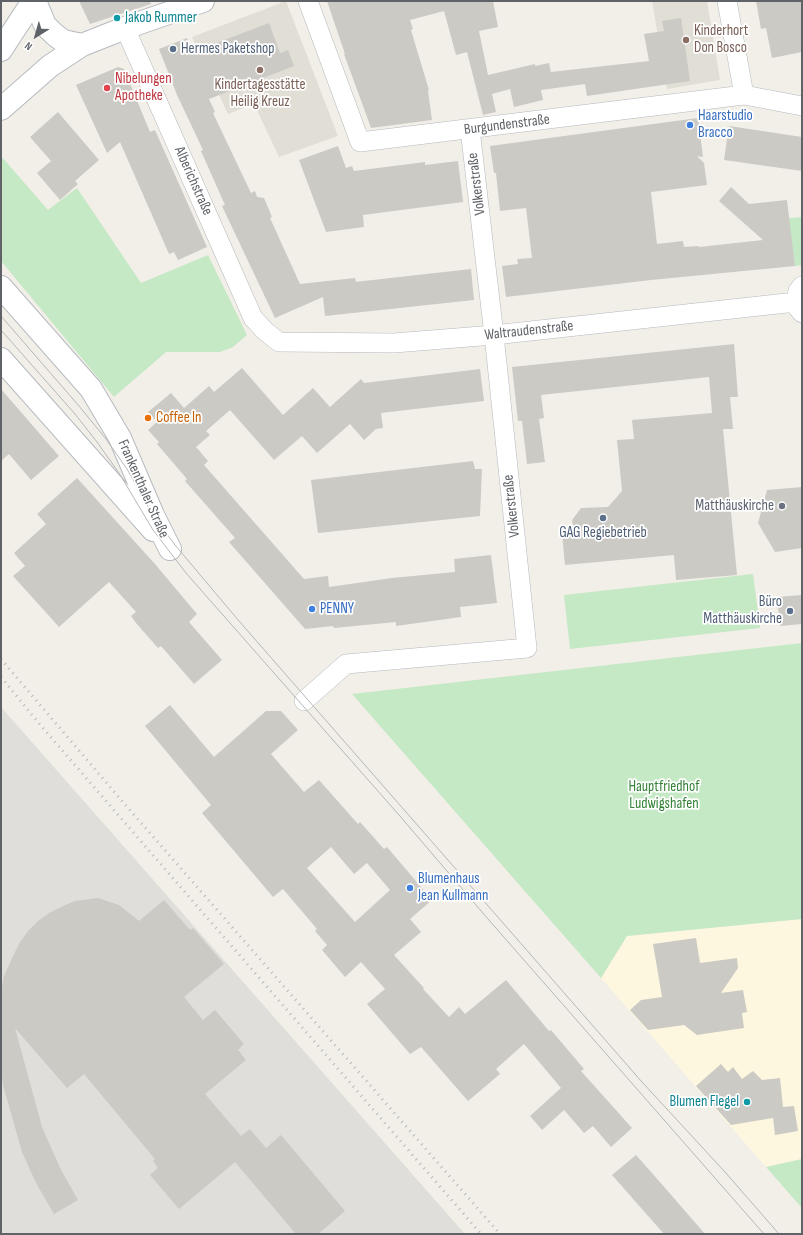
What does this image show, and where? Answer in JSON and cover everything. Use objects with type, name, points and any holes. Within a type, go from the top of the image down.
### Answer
[{"type":"street","points":[[2,47],[34,1],[45,24],[54,34],[63,41],[82,45]]},
{"type":"street","points":[[1,110],[50,66],[82,45],[125,28],[203,1]]},
{"type":"street","name":"Burgundenstraße","points":[[308,1],[360,142],[744,95],[802,106]]},
{"type":"street","points":[[727,1],[744,95]]},
{"type":"street","name":"Alberichstraße","points":[[125,28],[253,318],[265,331]]},
{"type":"street","name":"Volkerstraße","points":[[304,701],[346,664],[527,648],[494,335],[470,129]]},
{"type":"street","name":"Frankenthaler Straße","points":[[1,287],[91,389],[120,438],[170,549],[1,359]]},
{"type":"street","name":"Waltraudenstraße","points":[[265,331],[279,342],[394,343],[494,335],[800,300]]},
{"type":"shaded area","name":"Kindertagesstätte Heilig Kreuz","points":[[286,1],[338,136],[279,157],[254,104],[228,114],[192,37]]},
{"type":"shaded area","name":"Kinderhort Don Bosco","points":[[652,1],[707,1],[720,80],[667,89]]},
{"type":"shaded area","points":[[1,707],[244,983],[465,1234],[1,1234]]},
{"type":"shaded area","points":[[802,919],[802,1159],[766,1167],[601,978],[627,936]]},
{"type":"green space","points":[[1,156],[48,210],[77,188],[141,283],[208,255],[247,335],[233,347],[220,352],[166,352],[114,397],[1,261]]},
{"type":"green space","points":[[802,217],[802,265],[795,266],[788,218]]},
{"type":"green space","points":[[753,574],[760,628],[570,649],[564,595]]},
{"type":"green space","name":"Hauptfriedhof Ludwigshafen","points":[[802,643],[802,919],[627,936],[601,978],[352,694]]},
{"type":"green space","points":[[802,1159],[802,1208],[766,1167]]},
{"type":"building","points":[[79,1],[150,1],[151,4],[90,24]]},
{"type":"building","points":[[327,1],[493,1],[498,27],[479,31],[488,75],[535,64],[535,66],[549,63],[551,72],[649,61],[644,34],[664,31],[662,21],[681,18],[690,81],[587,96],[585,84],[541,90],[543,100],[514,107],[510,89],[492,94],[496,112],[483,115],[467,52],[456,55],[444,11],[410,20],[413,29],[411,30],[429,90],[432,120],[371,128],[344,54]]},
{"type":"building","points":[[756,1],[802,1],[802,52],[772,58],[766,28],[761,29]]},
{"type":"building","points":[[269,23],[280,53],[288,50],[294,66],[209,99],[215,112],[213,113],[251,193],[255,191],[257,197],[264,198],[272,217],[270,218],[300,284],[355,278],[355,282],[471,269],[474,300],[325,316],[323,297],[275,318],[222,206],[225,205],[201,151],[203,150],[177,95],[159,49],[187,38],[193,52]]},
{"type":"building","points":[[118,67],[124,69],[150,132],[155,130],[207,247],[178,260],[174,252],[169,254],[120,142],[107,153],[76,85]]},
{"type":"building","points":[[58,112],[99,160],[75,181],[78,184],[60,200],[37,173],[51,161],[30,137]]},
{"type":"building","points":[[698,118],[703,157],[697,156],[704,163],[707,185],[651,192],[657,244],[683,241],[684,247],[699,247],[763,240],[719,201],[731,187],[749,204],[787,200],[795,266],[651,280],[506,297],[502,266],[518,264],[517,259],[532,258],[526,208],[500,211],[496,173],[494,173],[490,146]]},
{"type":"building","points":[[729,126],[802,137],[802,171],[724,160]]},
{"type":"building","points":[[338,146],[346,168],[352,166],[354,171],[425,162],[425,165],[458,161],[463,202],[363,215],[364,227],[326,232],[299,160]]},
{"type":"building","points":[[734,344],[738,397],[730,397],[733,429],[723,429],[737,575],[676,580],[674,555],[565,565],[562,533],[574,532],[572,520],[581,508],[608,507],[622,491],[617,440],[634,439],[632,420],[712,413],[709,377],[541,395],[544,418],[539,419],[545,462],[527,464],[522,421],[518,421],[512,367]]},
{"type":"building","points":[[242,368],[283,415],[313,388],[330,407],[361,379],[364,383],[480,369],[484,401],[381,413],[383,428],[376,429],[364,440],[350,424],[317,453],[302,436],[274,460],[230,410],[206,431],[210,435],[196,447],[208,461],[204,465],[304,579],[328,576],[329,587],[392,578],[455,572],[454,559],[491,555],[497,603],[460,607],[461,617],[396,626],[396,622],[334,628],[333,626],[305,629],[229,542],[235,538],[185,481],[187,479],[157,444],[159,442],[148,430],[157,422],[148,412],[171,393],[184,408],[209,386],[214,392]]},
{"type":"building","points":[[1,389],[59,456],[31,480],[9,454],[1,461]]},
{"type":"building","points":[[473,461],[475,469],[482,469],[480,516],[318,533],[311,480]]},
{"type":"building","points":[[77,478],[155,564],[197,614],[189,622],[222,660],[194,684],[161,646],[158,648],[136,623],[131,616],[136,612],[109,582],[59,627],[13,576],[25,566],[14,553],[46,524],[37,514]]},
{"type":"building","name":"Matthäuskirche","points":[[802,487],[802,548],[775,552],[758,523],[767,490]]},
{"type":"building","name":"Büro Matthäuskirche","points":[[802,595],[802,624],[780,626],[777,597]]},
{"type":"building","points":[[170,705],[214,757],[266,711],[281,711],[298,730],[271,754],[304,792],[319,780],[358,824],[360,822],[384,849],[387,847],[432,900],[410,919],[421,932],[394,955],[449,1017],[459,1007],[465,1014],[506,980],[549,1031],[551,1030],[584,1069],[581,1071],[632,1128],[611,1147],[593,1126],[584,1133],[564,1110],[542,1130],[530,1116],[561,1088],[524,1044],[496,1069],[500,1074],[468,1101],[421,1047],[410,1054],[367,1004],[385,989],[361,962],[345,977],[322,950],[327,945],[315,931],[317,929],[283,889],[273,897],[202,813],[211,805],[145,726]],"holes":[[[331,847],[354,874],[367,863],[390,890],[355,922],[307,868]]]},
{"type":"building","points":[[98,898],[119,905],[139,921],[164,900],[190,930],[193,928],[224,964],[184,997],[203,1020],[215,1010],[244,1044],[238,1050],[246,1060],[205,1094],[241,1136],[250,1129],[266,1148],[281,1135],[345,1211],[318,1234],[296,1234],[235,1162],[179,1209],[150,1175],[158,1168],[153,1161],[155,1159],[84,1074],[67,1088],[15,1028],[42,1127],[60,1168],[78,1200],[54,1214],[36,1183],[22,1152],[3,1085],[1,1071],[1,993],[4,976],[20,942],[38,921],[49,913],[75,901]]},
{"type":"building","points":[[696,938],[700,963],[737,958],[738,968],[721,993],[743,990],[747,1012],[742,1013],[744,1028],[697,1035],[684,1025],[648,1030],[630,1010],[641,1000],[662,997],[653,944]]},
{"type":"building","name":"Blumen Flegel","points":[[721,1064],[728,1072],[733,1067],[742,1079],[753,1071],[762,1080],[780,1078],[783,1107],[794,1106],[798,1131],[775,1135],[773,1118],[731,1125],[696,1086]]},
{"type":"building","points":[[636,1155],[705,1234],[664,1234],[612,1175]]},
{"type":"tram line","points":[[1,316],[106,439],[127,469],[153,515],[175,545],[239,621],[642,1082],[725,1172],[779,1234]]},
{"type":"tram line","points":[[1,330],[75,414],[97,442],[119,473],[153,530],[186,573],[764,1234]]},
{"type":"railway","points":[[1,659],[122,801],[500,1234]]},
{"type":"railway","points":[[1,677],[42,727],[481,1234]]},
{"type":"place","name":"Jakob Rummer","points":[[117,18]]},
{"type":"place","name":"Kinderhort Don Bosco","points":[[686,40]]},
{"type":"place","name":"Hermes Paketshop","points":[[173,49]]},
{"type":"place","name":"Kindertagesstätte Heilig Kreuz","points":[[260,70]]},
{"type":"place","name":"Nibelungen Apotheke","points":[[107,88]]},
{"type":"place","name":"Haarstudio Bracco","points":[[690,125]]},
{"type":"place","name":"Coffee In","points":[[148,418]]},
{"type":"place","name":"Matthäuskirche","points":[[782,506]]},
{"type":"place","name":"GAG Regiebetrieb","points":[[603,518]]},
{"type":"place","name":"PENNY","points":[[312,609]]},
{"type":"place","name":"Büro Matthäuskirche","points":[[790,611]]},
{"type":"place","name":"Blumenhaus Jean Kullmann","points":[[410,888]]},
{"type":"place","name":"Blumen Flegel","points":[[747,1102]]}]
